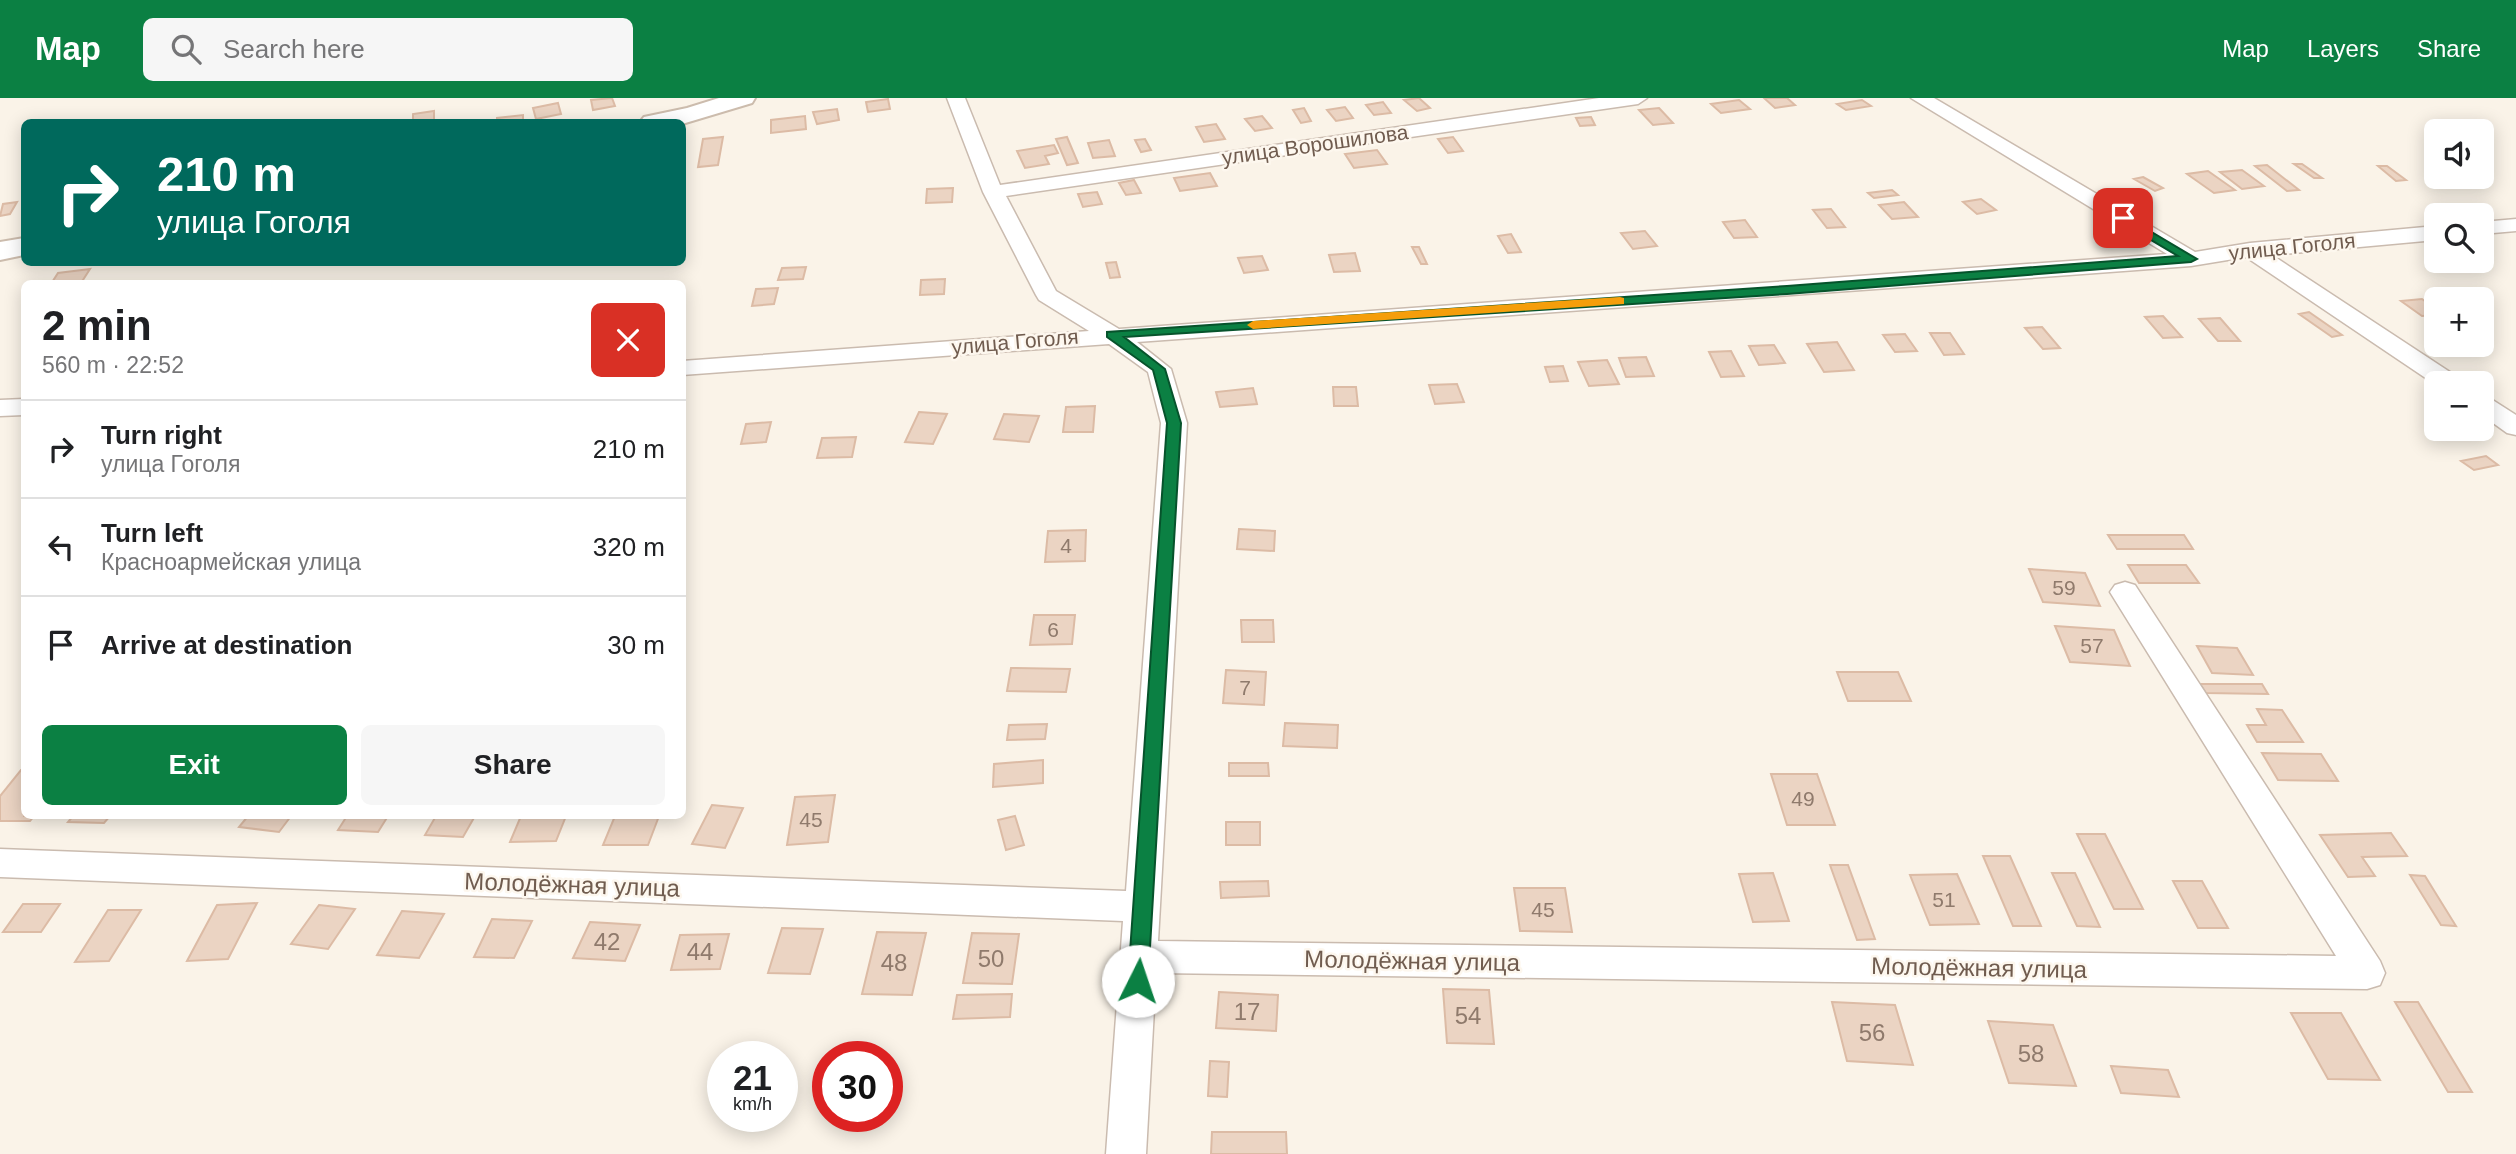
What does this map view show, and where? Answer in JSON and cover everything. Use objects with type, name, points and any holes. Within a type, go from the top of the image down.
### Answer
[{"type":"street","points":[[670,119],[692,115],[743,98]]},
{"type":"street","points":[[956,98],[993,192],[1048,295],[1111,334],[1159,369],[1174,423],[1126,1154]]},
{"type":"street","name":"улица Ворошилова","points":[[993,192],[1637,98]]},
{"type":"street","points":[[1920,98],[2191,259]]},
{"type":"street","points":[[2494,227],[2516,225]]},
{"type":"street","name":"улица Гоголя","points":[[686,368],[1111,334],[1787,290],[2191,259],[2250,250],[2424,234]]},
{"type":"street","points":[[0,251],[21,248]]},
{"type":"street","points":[[2250,250],[2432,371]]},
{"type":"street","points":[[0,408],[21,407]]},
{"type":"street","points":[[2494,412],[2516,427]]},
{"type":"street","name":"Молодёжная улица","points":[[1140,957],[2367,973],[2126,592]]},
{"type":"street","name":"Молодёжная улица","points":[[0,863],[1144,907]]},
{"type":"building","points":[[612,98],[615,106],[593,110],[591,100]]},
{"type":"building","points":[[1419,98],[1430,108],[1417,111],[1404,100]]},
{"type":"building","points":[[1764,98],[1787,98],[1795,105],[1775,108]]},
{"type":"building","points":[[888,99],[890,109],[868,112],[866,102]]},
{"type":"building","points":[[1739,100],[1750,109],[1721,113],[1711,104]]},
{"type":"building","points":[[1862,100],[1871,106],[1846,110],[1837,104]]},
{"type":"building","points":[[1383,102],[1391,113],[1374,115],[1366,105]]},
{"type":"building","points":[[558,103],[561,114],[536,119],[533,108]]},
{"type":"building","points":[[1345,107],[1353,118],[1336,121],[1327,110]]},
{"type":"building","points":[[1304,108],[1311,121],[1301,123],[1293,110]]},
{"type":"building","points":[[1659,108],[1673,123],[1653,125],[1639,110]]},
{"type":"building","points":[[837,109],[839,120],[817,124],[813,112]]},
{"type":"building","points":[[434,111],[434,119],[413,119],[413,114]]},
{"type":"building","points":[[523,115],[523,119],[497,118]]},
{"type":"building","points":[[805,116],[806,129],[771,133],[771,120]]},
{"type":"building","points":[[1262,116],[1272,128],[1255,131],[1245,119]]},
{"type":"building","points":[[1591,117],[1595,125],[1580,126],[1576,118]]},
{"type":"building","points":[[1216,124],[1225,139],[1204,142],[1196,127]]},
{"type":"building","points":[[723,137],[718,165],[698,167],[703,139]]},
{"type":"building","points":[[1067,137],[1078,163],[1067,165],[1056,139]]},
{"type":"building","points":[[1453,137],[1463,151],[1448,153],[1438,139]]},
{"type":"building","points":[[1145,139],[1151,150],[1141,152],[1135,140]]},
{"type":"building","points":[[1109,140],[1115,156],[1093,158],[1088,143]]},
{"type":"building","points":[[1054,145],[1058,153],[1045,156],[1049,164],[1025,168],[1017,151]]},
{"type":"building","points":[[1377,150],[1387,164],[1354,168],[1345,154]]},
{"type":"building","points":[[2294,164],[2302,164],[2322,178],[2314,178]]},
{"type":"building","points":[[2267,165],[2299,190],[2287,191],[2255,166]]},
{"type":"building","points":[[2378,166],[2387,166],[2406,180],[2396,181]]},
{"type":"building","points":[[2242,170],[2264,186],[2242,189],[2220,172]]},
{"type":"building","points":[[2208,171],[2235,190],[2214,193],[2187,174]]},
{"type":"building","points":[[1210,173],[1217,186],[1180,191],[1174,178]]},
{"type":"building","points":[[2143,177],[2163,188],[2155,191],[2134,179]]},
{"type":"building","points":[[1134,180],[1141,193],[1126,195],[1119,183]]},
{"type":"building","points":[[953,188],[952,202],[926,203],[927,189]]},
{"type":"building","points":[[1892,190],[1898,195],[1874,198],[1868,193]]},
{"type":"building","points":[[1097,192],[1102,204],[1083,207],[1078,194]]},
{"type":"building","points":[[1981,199],[1996,210],[1977,214],[1963,202]]},
{"type":"building","points":[[17,202],[10,214],[0,216],[3,204]]},
{"type":"building","points":[[1904,202],[1918,217],[1892,219],[1879,205]]},
{"type":"building","points":[[1831,209],[1845,227],[1827,228],[1813,210]]},
{"type":"building","points":[[1745,220],[1757,237],[1734,238],[1723,222]]},
{"type":"building","points":[[1645,231],[1657,246],[1633,249],[1621,233]]},
{"type":"building","points":[[1511,234],[1521,252],[1508,253],[1498,236]]},
{"type":"building","points":[[1412,247],[1419,247],[1427,264],[1421,264]]},
{"type":"building","points":[[1355,253],[1360,271],[1334,272],[1329,255]]},
{"type":"building","points":[[1262,256],[1268,270],[1244,273],[1238,258]]},
{"type":"building","points":[[1116,262],[1120,277],[1110,278],[1106,263]]},
{"type":"building","points":[[806,267],[803,279],[778,280],[782,268]]},
{"type":"building","points":[[90,269],[83,280],[54,280],[58,273]]},
{"type":"building","points":[[945,279],[944,294],[920,295],[921,280]]},
{"type":"building","points":[[778,288],[774,304],[752,306],[756,289]]},
{"type":"building","points":[[2422,299],[2424,316],[2422,316],[2401,301]]},
{"type":"building","points":[[2309,312],[2342,335],[2332,337],[2299,314]]},
{"type":"building","points":[[2163,316],[2182,337],[2163,338],[2145,317]]},
{"type":"building","points":[[2220,318],[2240,341],[2218,341],[2199,319]]},
{"type":"building","points":[[2042,327],[2060,348],[2043,349],[2025,328]]},
{"type":"building","points":[[1930,333],[1950,333],[1964,354],[1944,355]]},
{"type":"building","points":[[1905,334],[1917,351],[1895,352],[1883,335]]},
{"type":"building","points":[[1837,342],[1854,370],[1824,372],[1807,344]]},
{"type":"building","points":[[1774,345],[1785,363],[1759,365],[1749,346]]},
{"type":"building","points":[[1731,351],[1744,376],[1721,377],[1709,352]]},
{"type":"building","points":[[1646,357],[1654,376],[1626,377],[1619,358]]},
{"type":"building","points":[[1607,360],[1619,384],[1589,386],[1578,362]]},
{"type":"building","points":[[1563,366],[1568,381],[1550,382],[1545,367]]},
{"type":"building","points":[[1457,384],[1464,402],[1435,404],[1429,385]]},
{"type":"building","points":[[1333,387],[1356,387],[1358,406],[1334,406]]},
{"type":"building","points":[[1253,388],[1257,404],[1220,407],[1216,392]]},
{"type":"building","points":[[1095,406],[1093,432],[1063,432],[1066,407]]},
{"type":"building","points":[[919,412],[947,414],[933,444],[905,442]]},
{"type":"building","points":[[1004,414],[1039,416],[1029,442],[994,439]]},
{"type":"building","points":[[771,422],[766,442],[741,444],[746,424]]},
{"type":"building","points":[[856,437],[852,457],[817,458],[822,438]]},
{"type":"building","points":[[2486,456],[2498,465],[2474,470],[2461,461]]},
{"type":"building","points":[[1239,529],[1275,531],[1274,551],[1237,549]]},
{"type":"building","points":[[1086,530],[1085,561],[1045,562],[1048,531]]},
{"type":"building","points":[[2108,535],[2184,535],[2193,549],[2117,549]]},
{"type":"building","points":[[2128,565],[2186,565],[2199,583],[2139,583]]},
{"type":"building","points":[[2029,569],[2085,573],[2100,606],[2043,602]]},
{"type":"building","points":[[1034,615],[1075,615],[1072,644],[1030,645]]},
{"type":"building","points":[[1241,620],[1273,620],[1274,642],[1242,642]]},
{"type":"building","points":[[2055,626],[2114,630],[2130,666],[2070,662]]},
{"type":"building","points":[[2197,646],[2237,648],[2253,675],[2212,673]]},
{"type":"building","points":[[1011,668],[1070,669],[1066,692],[1007,691]]},
{"type":"building","points":[[1226,670],[1266,672],[1264,705],[1223,703]]},
{"type":"building","points":[[1837,672],[1898,672],[1911,701],[1848,701]]},
{"type":"building","points":[[2200,684],[2262,684],[2268,694],[2206,693]]},
{"type":"building","points":[[2257,709],[2282,710],[2303,742],[2257,742],[2247,725],[2266,725]]},
{"type":"building","points":[[1285,723],[1338,725],[1337,748],[1283,746]]},
{"type":"building","points":[[1047,724],[1045,739],[1007,740],[1009,725]]},
{"type":"building","points":[[2262,753],[2321,754],[2338,781],[2278,780]]},
{"type":"building","points":[[1043,760],[1043,783],[993,787],[994,764]]},
{"type":"building","points":[[1229,763],[1268,763],[1269,776],[1229,776]]},
{"type":"building","points":[[21,770],[21,819],[32,819],[0,821],[0,796]]},
{"type":"building","points":[[1771,774],[1817,774],[1835,825],[1787,825]]},
{"type":"building","points":[[835,795],[828,842],[787,845],[795,797]]},
{"type":"building","points":[[712,805],[743,808],[725,848],[692,844]]},
{"type":"building","points":[[1015,816],[1024,845],[1006,850],[998,820]]},
{"type":"building","points":[[70,819],[107,819],[104,823],[68,822]]},
{"type":"building","points":[[246,819],[289,819],[279,832],[239,827]]},
{"type":"building","points":[[345,819],[386,819],[378,832],[338,830]]},
{"type":"building","points":[[434,819],[473,819],[463,837],[425,835]]},
{"type":"building","points":[[520,819],[565,819],[556,841],[510,842]]},
{"type":"building","points":[[614,819],[658,819],[648,845],[603,845]]},
{"type":"building","points":[[1226,822],[1260,822],[1260,845],[1226,845]]},
{"type":"building","points":[[2391,833],[2407,856],[2362,857],[2375,876],[2348,877],[2320,835]]},
{"type":"building","points":[[2077,834],[2105,834],[2143,909],[2114,909]]},
{"type":"building","points":[[1983,856],[2010,856],[2041,926],[2013,926]]},
{"type":"building","points":[[1830,865],[1848,865],[1875,939],[1857,940]]},
{"type":"building","points":[[1773,873],[1789,921],[1753,922],[1739,874]]},
{"type":"building","points":[[2052,873],[2075,873],[2100,927],[2077,926]]},
{"type":"building","points":[[1957,874],[1979,924],[1930,925],[1910,875]]},
{"type":"building","points":[[2410,875],[2425,876],[2456,926],[2441,925]]},
{"type":"building","points":[[1268,881],[1269,896],[1221,898],[1220,882]]},
{"type":"building","points":[[2173,881],[2202,881],[2228,928],[2198,928]]},
{"type":"building","points":[[1514,888],[1565,888],[1572,932],[1520,931]]},
{"type":"building","points":[[257,903],[228,959],[187,961],[217,905]]},
{"type":"building","points":[[23,904],[60,904],[41,932],[3,932]]},
{"type":"building","points":[[319,905],[355,909],[328,949],[291,944]]},
{"type":"building","points":[[108,910],[141,910],[109,961],[75,962]]},
{"type":"building","points":[[402,911],[444,914],[419,958],[377,955]]},
{"type":"building","points":[[492,919],[532,921],[514,958],[474,957]]},
{"type":"building","points":[[590,922],[640,925],[625,961],[573,958]]},
{"type":"building","points":[[782,928],[823,929],[810,974],[768,973]]},
{"type":"building","points":[[877,932],[926,933],[912,995],[862,994]]},
{"type":"building","points":[[972,933],[1019,934],[1012,984],[963,983]]},
{"type":"building","points":[[729,934],[720,969],[671,970],[680,935]]},
{"type":"building","points":[[1443,989],[1489,990],[1494,1044],[1447,1043]]},
{"type":"building","points":[[1219,992],[1278,995],[1276,1031],[1216,1028]]},
{"type":"building","points":[[1012,994],[1010,1017],[953,1019],[957,995]]},
{"type":"building","points":[[1832,1002],[1895,1005],[1913,1065],[1847,1061]]},
{"type":"building","points":[[2395,1002],[2418,1002],[2472,1092],[2448,1092]]},
{"type":"building","points":[[2291,1013],[2341,1013],[2380,1080],[2328,1079]]},
{"type":"building","points":[[1988,1021],[2053,1025],[2076,1086],[2009,1083]]},
{"type":"building","points":[[1210,1061],[1229,1062],[1227,1097],[1208,1096]]},
{"type":"building","points":[[2111,1066],[2168,1070],[2179,1097],[2121,1093]]},
{"type":"building","points":[[1212,1132],[1286,1132],[1287,1154],[1211,1154]]},
{"type":"slow traffic","points":[[1253,325],[1620,301]]},
{"type":"route","points":[[1138,981],[1174,423],[1159,369],[1111,334],[1787,290],[2191,259],[2123,218]]}]
